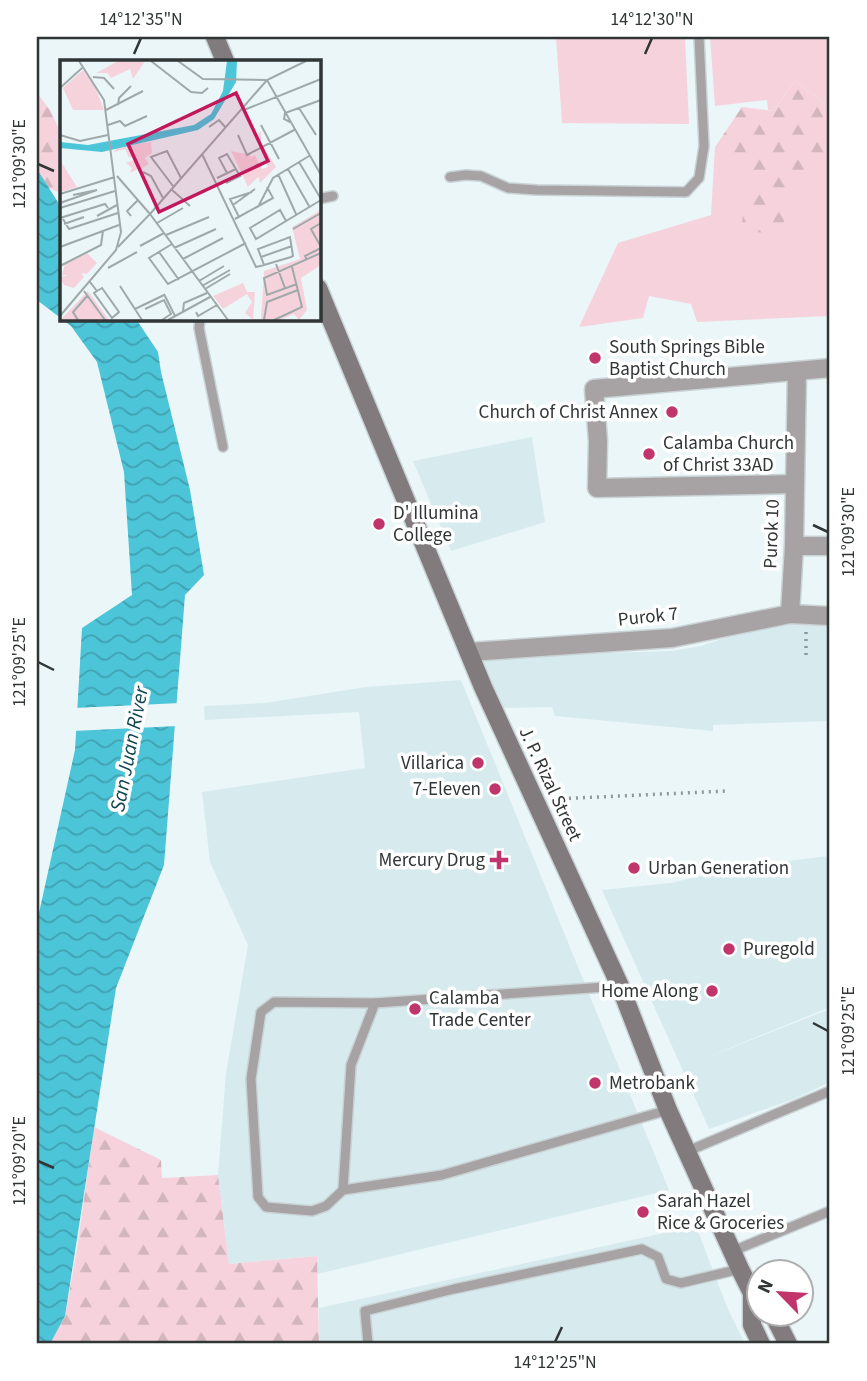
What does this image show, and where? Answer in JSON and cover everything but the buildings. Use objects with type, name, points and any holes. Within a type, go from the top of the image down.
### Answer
[{"type":"main road","points":[[215,37],[225,60]]},
{"type":"main road","name":"J. P. Rizal Street","points":[[320,293],[469,652],[620,986],[668,1110],[744,1276]]},
{"type":"main road","name":"J. P. Rizal Street","points":[[753,1328],[761,1344]]},
{"type":"main road","points":[[780,1328],[788,1344]]},
{"type":"street","points":[[795,484],[597,488],[598,442],[594,390],[830,368]]},
{"type":"street","name":"Purok 10","points":[[790,614],[797,371]]},
{"type":"street","points":[[794,546],[830,546]]},
{"type":"street","name":"Purok 7","points":[[469,652],[672,638],[790,614],[830,616]]},
{"type":"lane","points":[[450,177],[481,176],[508,188],[686,192],[699,178],[704,146],[699,37]]},
{"type":"lane","points":[[320,199],[333,196]]},
{"type":"lane","points":[[200,320],[199,328],[223,447]]},
{"type":"lane","points":[[620,986],[375,1003],[274,1002],[261,1012],[251,1079],[258,1197],[266,1207],[312,1210],[326,1206],[343,1190],[442,1175],[668,1110]]},
{"type":"lane","points":[[343,1190],[351,1065],[375,1003]]},
{"type":"lane","points":[[688,1151],[830,1091]]},
{"type":"lane","points":[[733,1251],[830,1211]]},
{"type":"lane","points":[[368,1344],[365,1311],[642,1249],[658,1257],[666,1279],[681,1283],[740,1269]]},
{"type":"path","points":[[806,632],[806,658]]},
{"type":"path","points":[[534,800],[727,791]]},
{"type":"shaded area","points":[[532,437],[545,522],[451,551],[413,461]]},
{"type":"shaded area","points":[[799,613],[830,615],[830,721],[713,725],[713,731],[555,716],[552,707],[503,708],[482,657],[671,651],[701,646]]},
{"type":"shaded area","name":"Calamba Trade Center","points":[[461,680],[669,1190],[317,1274],[316,1256],[229,1264],[218,1175],[226,1073],[248,945],[210,862],[202,792],[365,768],[359,712],[205,720],[204,706],[265,703],[366,687]]},
{"type":"shaded area","name":"Puregold","points":[[830,856],[830,1007],[703,1059],[830,1009],[830,1043],[826,1045],[830,1056],[830,1082],[794,1099],[709,1129],[602,890],[671,883],[742,866]]},
{"type":"shaded area","points":[[696,1226],[727,1307],[745,1344],[319,1344],[319,1308]]},
{"type":"green space","points":[[556,37],[685,37],[689,124],[562,123]]},
{"type":"green space","points":[[710,37],[830,37],[830,107],[795,81],[773,111],[768,110],[767,100],[715,106]]},
{"type":"green space","points":[[795,81],[830,107],[830,158],[799,182],[780,234],[741,231],[744,206],[762,180],[732,172],[715,147],[742,107],[773,111]]},
{"type":"green space","points":[[37,93],[50,110],[60,131],[60,193],[48,188],[37,169]]},
{"type":"green space","points":[[830,146],[830,316],[697,322],[691,304],[649,296],[643,318],[579,327],[618,243],[711,215],[715,147]]},
{"type":"green space","points":[[94,1127],[161,1160],[162,1178],[218,1175],[229,1264],[317,1256],[319,1344],[50,1344],[65,1316]]},
{"type":"water","points":[[37,169],[60,205],[60,318],[37,300]]},
{"type":"water","name":"San Juan River","points":[[63,320],[137,320],[158,352],[190,490],[204,575],[185,595],[164,865],[116,988],[65,1316],[50,1344],[37,1344],[37,922],[75,750],[82,628],[132,595],[124,472],[97,362],[71,326]]},
{"type":"pier","points":[[180,703],[178,726],[73,731],[74,708]]},
{"type":"place","name":"South Springs Bible Baptist Church","points":[[595,358]]},
{"type":"place","name":"Church of Christ Annex","points":[[672,412]]},
{"type":"place","name":"Calamba Church of Christ 33AD","points":[[649,454]]},
{"type":"place","name":"D' Illumina College","points":[[379,524]]},
{"type":"place","name":"Villarica","points":[[478,763]]},
{"type":"place","name":"7-Eleven","points":[[495,789]]},
{"type":"place","name":"Mercury Drug","points":[[499,860]]},
{"type":"place","name":"Urban Generation","points":[[634,868]]},
{"type":"place","name":"Puregold","points":[[729,949]]},
{"type":"place","name":"Home Along","points":[[712,991]]},
{"type":"place","name":"Calamba Trade Center","points":[[415,1009]]},
{"type":"place","name":"Metrobank","points":[[595,1083]]},
{"type":"place","name":"Sarah Hazel Rice & Groceries","points":[[643,1212]]}]
